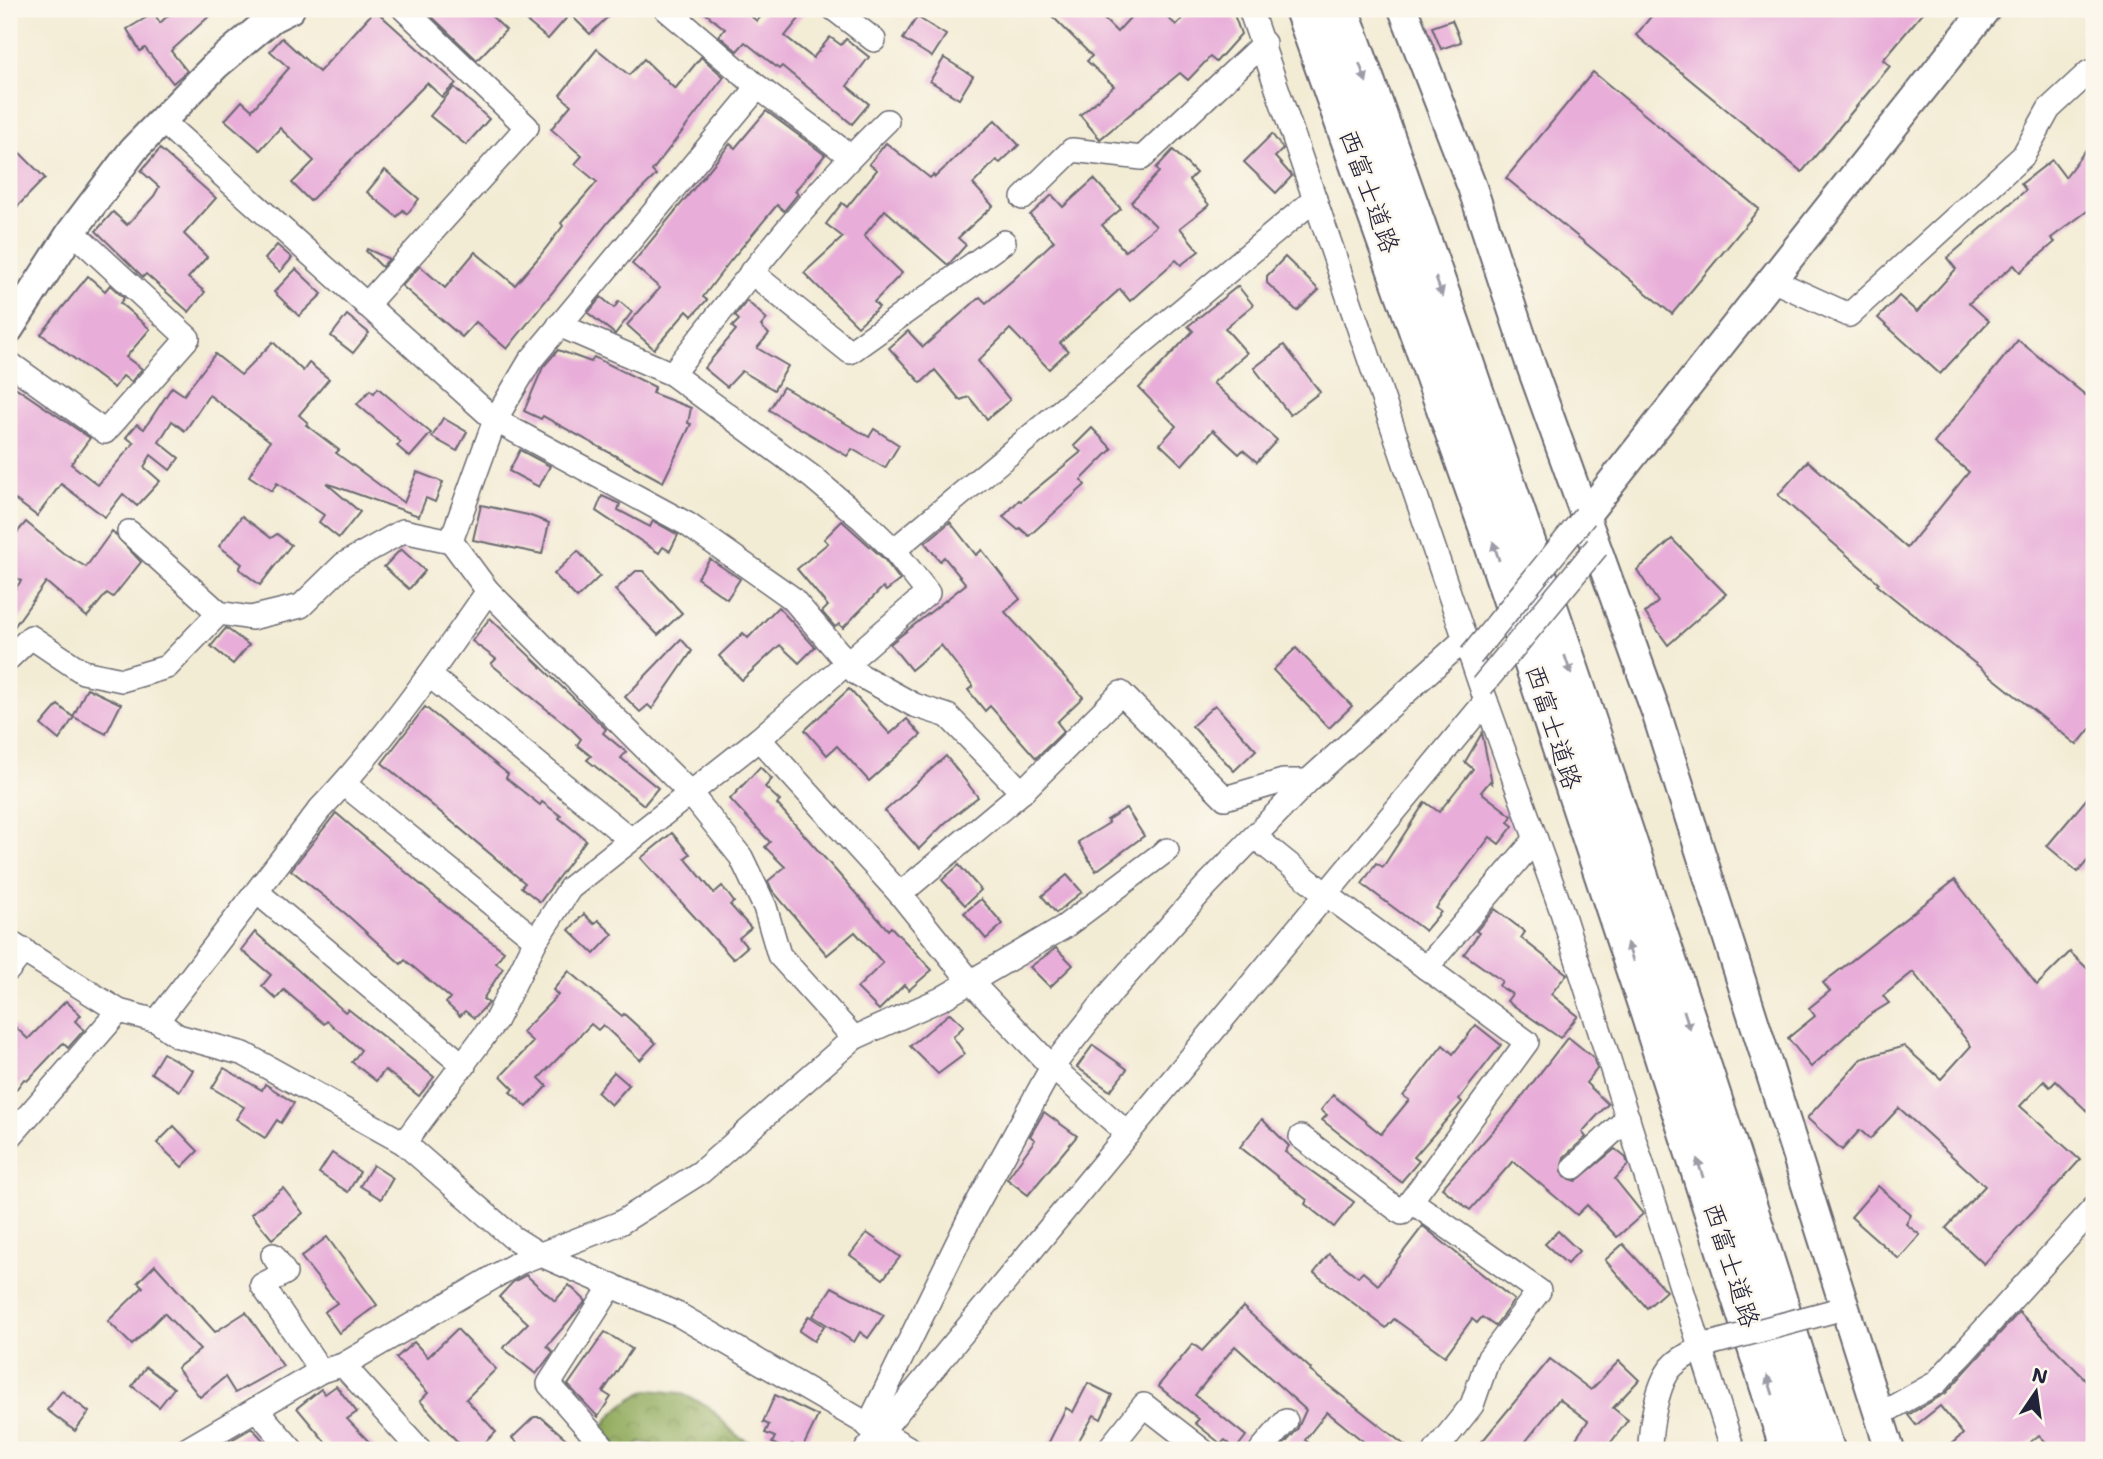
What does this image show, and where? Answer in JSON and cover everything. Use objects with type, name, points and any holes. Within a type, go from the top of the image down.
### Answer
[{"type":"highway","name":"西富士道路","points":[[1304,9],[1488,526],[1649,1010],[1790,1450]]},
{"type":"highway","name":"西富士道路","points":[[1339,9],[1421,234],[1623,829],[1760,1243],[1825,1450]]},
{"type":"street","points":[[9,329],[72,231],[134,149],[216,65],[272,18],[290,9]]},
{"type":"street","points":[[366,305],[527,127],[404,9]]},
{"type":"street","points":[[666,9],[758,87],[850,156]]},
{"type":"street","points":[[834,9],[874,40]]},
{"type":"street","points":[[1250,9],[1264,43],[1484,694],[1561,909],[1628,1118],[1707,1346],[1733,1450]]},
{"type":"street","points":[[1403,9],[1472,187],[1530,363],[1656,712],[1839,1310],[1890,1450]]},
{"type":"street","points":[[871,1437],[967,1223],[1052,1067],[1113,990],[1308,781],[1468,647],[1585,516],[1986,9]]},
{"type":"street","points":[[1023,198],[1072,150],[1142,158],[1264,43]]},
{"type":"street","points":[[1772,280],[1849,315],[2023,156],[2049,109],[2093,72]]},
{"type":"street","points":[[451,541],[495,420],[530,360],[758,87]]},
{"type":"street","points":[[161,120],[495,420],[687,524],[792,598],[856,673],[914,705],[948,716],[1022,792]]},
{"type":"street","points":[[672,374],[751,272],[850,156],[887,121]]},
{"type":"street","points":[[894,550],[1315,199]]},
{"type":"street","points":[[9,363],[105,432],[188,338],[72,231]]},
{"type":"street","points":[[751,272],[850,352],[1004,242]]},
{"type":"street","points":[[404,1143],[496,1020],[536,940],[570,888],[759,739],[928,593],[894,550],[811,477],[672,374],[559,325]]},
{"type":"street","points":[[129,532],[219,613],[251,618],[301,606],[344,564],[404,531],[451,541],[488,591],[690,793],[741,857],[765,907],[779,955],[854,1038]]},
{"type":"street","points":[[871,1437],[1327,895],[1597,547]]},
{"type":"street","points":[[157,1021],[320,809],[344,784],[429,675],[488,591]]},
{"type":"street","points":[[9,658],[31,637],[83,672],[122,680],[167,667],[219,613]]},
{"type":"street","points":[[429,675],[630,839]]},
{"type":"street","points":[[900,894],[1022,792],[1121,694],[1225,798],[1283,781],[1308,781]]},
{"type":"street","points":[[759,739],[900,894],[970,981],[1052,1067],[1128,1134]]},
{"type":"street","points":[[344,784],[536,940]]},
{"type":"street","points":[[1255,837],[1327,895],[1527,1042],[1402,1213],[1301,1137]]},
{"type":"street","points":[[1426,968],[1535,840]]},
{"type":"street","points":[[186,1450],[321,1371],[343,1365],[539,1254],[620,1223],[701,1172],[854,1038],[941,999],[1064,927],[1167,850]]},
{"type":"street","points":[[257,892],[464,1066]]},
{"type":"street","points":[[9,969],[17,946],[119,1012],[157,1021],[178,1035],[244,1054],[404,1143],[512,1237],[539,1254],[679,1315],[775,1368],[871,1437],[912,1450]]},
{"type":"street","points":[[9,1138],[119,1012]]},
{"type":"street","points":[[1574,1167],[1628,1118]]},
{"type":"street","points":[[1411,1201],[1539,1291],[1488,1359],[1472,1405],[1436,1450]]},
{"type":"street","points":[[1879,1415],[1936,1383],[2094,1208]]},
{"type":"street","points":[[273,1255],[285,1273],[262,1285],[321,1371]]},
{"type":"street","points":[[602,1446],[549,1384],[612,1285]]},
{"type":"street","points":[[1650,1450],[1650,1433],[1664,1379],[1673,1365],[1707,1346],[1839,1310]]},
{"type":"street","points":[[343,1365],[420,1450]]},
{"type":"street","points":[[1108,1450],[1143,1405],[1202,1450]]},
{"type":"street","points":[[256,1409],[292,1450]]},
{"type":"street","points":[[1261,1450],[1286,1420]]},
{"type":"green space","points":[[649,1390],[680,1393],[708,1406],[736,1435],[764,1450],[670,1450],[641,1442],[633,1450],[589,1450],[600,1430],[621,1406]]},
{"type":"building","points":[[175,9],[217,9],[171,51],[187,71],[173,83],[145,48],[140,51],[127,29],[154,13],[160,23]]},
{"type":"building","points":[[424,9],[484,9],[506,30],[477,60]]},
{"type":"building","points":[[533,9],[616,9],[590,34],[570,14],[548,39],[524,19]]},
{"type":"building","points":[[700,9],[742,9],[757,21],[767,9],[807,9],[785,36],[813,58],[830,37],[841,45],[846,39],[869,57],[847,86],[869,104],[852,124],[782,66],[779,69],[745,42],[737,51],[719,36],[725,29]]},
{"type":"building","points":[[1045,9],[1094,9],[1117,32],[1138,9],[1158,9],[1176,25],[1192,9],[1232,9],[1241,34],[1216,62],[1210,57],[1188,80],[1180,73],[1100,139],[1080,115],[1114,86],[1087,61],[1092,56]]},
{"type":"building","points":[[1657,9],[1926,9],[1883,60],[1890,66],[1802,172],[1636,35]]},
{"type":"building","points":[[375,10],[456,83],[442,97],[427,83],[310,201],[292,183],[314,161],[280,128],[260,150],[225,120],[242,101],[252,110],[289,68],[270,51],[282,38],[319,72]]},
{"type":"building","points":[[917,17],[946,35],[932,57],[903,39]]},
{"type":"building","points":[[1452,20],[1461,42],[1441,49],[1432,27]]},
{"type":"building","points":[[597,49],[629,75],[644,59],[675,89],[701,57],[724,77],[652,171],[656,175],[610,220],[507,349],[476,322],[462,337],[402,286],[420,266],[445,288],[475,252],[515,285],[539,257],[563,226],[561,223],[597,182],[575,164],[582,156],[551,129],[571,105],[560,95]]},
{"type":"building","points":[[944,58],[973,76],[959,99],[930,81]]},
{"type":"building","points":[[1593,72],[1759,209],[1672,314],[1506,178]]},
{"type":"building","points":[[454,87],[489,119],[466,145],[430,116]]},
{"type":"building","points":[[766,111],[825,155],[795,191],[798,194],[784,211],[777,205],[731,260],[703,297],[707,300],[692,316],[687,311],[654,349],[627,325],[660,288],[632,264],[730,144],[735,148]]},
{"type":"building","points":[[995,120],[1019,145],[1000,163],[996,160],[973,184],[993,206],[958,238],[966,245],[948,265],[885,210],[864,236],[902,273],[874,302],[879,307],[858,326],[804,273],[843,237],[826,224],[842,203],[847,207],[877,170],[869,164],[886,143],[930,178],[933,175],[935,177]]},
{"type":"building","points":[[1272,134],[1283,149],[1275,157],[1292,176],[1276,193],[1244,162]]},
{"type":"building","points":[[2094,139],[2094,206],[2051,238],[2055,242],[2020,272],[2014,265],[1969,303],[1989,321],[1940,374],[1878,318],[1899,296],[1917,312],[1956,269],[1947,258],[2026,190],[2021,184],[2052,160],[2065,177]]},
{"type":"building","points":[[9,148],[18,156],[20,153],[45,178],[9,215]]},
{"type":"building","points":[[160,149],[216,198],[184,234],[207,257],[188,278],[205,292],[189,312],[146,274],[143,277],[96,231],[113,212],[127,225],[154,196],[159,187],[141,171]]},
{"type":"building","points":[[1173,150],[1196,173],[1189,180],[1209,205],[1180,228],[1199,251],[1181,265],[1176,260],[1130,301],[1120,289],[1060,343],[1068,351],[1049,369],[1010,329],[978,361],[1010,400],[987,419],[969,397],[960,400],[935,370],[921,383],[889,348],[908,331],[923,347],[980,297],[986,303],[1014,279],[1054,241],[1030,215],[1052,195],[1063,207],[1094,179],[1121,209],[1102,225],[1125,251],[1156,226],[1131,202],[1159,172],[1156,168]]},
{"type":"building","points":[[385,170],[419,199],[407,214],[403,210],[397,217],[367,192]]},
{"type":"building","points":[[277,245],[292,258],[280,272],[265,259]]},
{"type":"building","points":[[367,249],[389,259],[382,267]]},
{"type":"building","points":[[1285,257],[1319,290],[1297,311],[1267,283],[1267,276]]},
{"type":"building","points":[[296,269],[322,294],[299,316],[274,292]]},
{"type":"building","points":[[88,276],[105,291],[110,285],[124,298],[120,303],[150,329],[126,357],[142,369],[131,382],[123,376],[114,388],[41,334]]},
{"type":"building","points":[[1238,286],[1253,305],[1225,328],[1247,353],[1213,383],[1277,440],[1257,462],[1243,450],[1239,454],[1213,430],[1182,465],[1160,444],[1176,426],[1139,388],[1193,331],[1188,326]]},
{"type":"building","points":[[601,297],[614,308],[619,301],[632,312],[615,334],[588,313]]},
{"type":"building","points":[[747,301],[767,319],[761,326],[769,334],[757,348],[788,366],[774,390],[742,371],[727,387],[704,368],[736,330],[732,327],[739,320],[735,316]]},
{"type":"building","points":[[347,315],[369,333],[353,353],[331,336]]},
{"type":"building","points":[[2018,340],[2094,402],[2094,724],[2077,745],[1877,585],[1879,583],[1778,495],[1808,461],[1907,548],[1969,472],[1934,443]]},
{"type":"building","points":[[273,342],[303,371],[309,363],[329,379],[299,415],[308,423],[306,425],[339,450],[336,453],[404,503],[417,472],[443,482],[435,502],[426,498],[419,516],[326,483],[360,512],[339,538],[319,522],[324,515],[277,483],[272,491],[249,476],[270,441],[209,395],[185,431],[172,421],[159,442],[179,458],[170,470],[151,455],[144,467],[160,481],[137,506],[123,494],[105,517],[61,484],[37,516],[9,495],[9,383],[90,438],[71,464],[98,485],[134,443],[126,437],[137,424],[144,429],[172,387],[184,395],[215,354],[241,375]]},
{"type":"building","points":[[1284,345],[1320,392],[1290,415],[1254,368]]},
{"type":"building","points":[[558,350],[591,362],[594,357],[655,387],[652,393],[691,408],[688,423],[691,424],[663,482],[543,416],[541,419],[524,411],[543,367]]},
{"type":"building","points":[[783,387],[869,437],[874,429],[899,445],[885,468],[852,449],[847,456],[769,410]]},
{"type":"building","points":[[378,388],[431,433],[410,457],[397,446],[401,442],[357,404],[370,390],[374,393]]},
{"type":"building","points":[[443,418],[467,432],[457,451],[432,437]]},
{"type":"building","points":[[1092,428],[1112,449],[1081,480],[1085,485],[1029,536],[1020,528],[1018,530],[1003,517],[1019,500],[1081,452],[1074,446]]},
{"type":"building","points":[[520,450],[550,466],[539,487],[509,471]]},
{"type":"building","points":[[602,496],[620,504],[618,510],[650,527],[653,521],[678,535],[670,551],[663,547],[659,553],[596,511]]},
{"type":"building","points":[[481,505],[528,515],[549,523],[542,554],[473,540]]},
{"type":"building","points":[[242,516],[271,538],[277,534],[291,545],[260,585],[239,569],[242,564],[219,546]]},
{"type":"building","points":[[842,521],[884,559],[900,580],[886,591],[883,587],[843,628],[839,624],[835,627],[822,612],[828,606],[797,569],[828,543],[824,539]]},
{"type":"building","points":[[26,522],[63,553],[86,567],[112,531],[141,562],[113,597],[107,593],[87,617],[46,582],[9,634],[9,597],[21,581],[9,572],[9,542]]},
{"type":"building","points":[[950,522],[976,555],[982,550],[1020,599],[1005,612],[1083,697],[1057,722],[1064,731],[1036,758],[990,706],[985,711],[968,690],[973,686],[941,645],[911,670],[890,644],[966,584],[944,557],[940,561],[925,543]]},
{"type":"building","points":[[1672,539],[1726,594],[1668,645],[1645,613],[1658,602],[1637,570]]},
{"type":"building","points":[[401,549],[425,571],[409,589],[384,567]]},
{"type":"building","points":[[578,551],[600,576],[577,598],[554,574]]},
{"type":"building","points":[[710,559],[740,579],[727,599],[697,578]]},
{"type":"building","points":[[636,571],[643,571],[682,613],[658,635],[615,590]]},
{"type":"building","points":[[778,607],[815,647],[799,663],[780,645],[742,680],[719,656],[743,633],[748,638]]},
{"type":"building","points":[[490,618],[606,729],[603,733],[626,752],[621,758],[658,788],[644,805],[587,760],[591,756],[577,745],[581,739],[491,664],[496,659],[472,641]]},
{"type":"building","points":[[226,628],[249,645],[233,664],[211,646]]},
{"type":"building","points":[[681,639],[692,651],[652,709],[648,705],[640,712],[625,697]]},
{"type":"building","points":[[1296,648],[1352,706],[1329,728],[1273,670]]},
{"type":"building","points":[[87,688],[121,704],[106,734],[74,717],[59,740],[41,725],[58,705],[73,717]]},
{"type":"building","points":[[849,689],[890,734],[907,719],[921,735],[869,781],[837,746],[827,755],[805,730]]},
{"type":"building","points":[[1215,705],[1256,750],[1234,771],[1192,726]]},
{"type":"building","points":[[425,707],[508,774],[506,778],[540,805],[542,802],[561,816],[559,818],[586,840],[540,902],[521,887],[525,883],[382,763]]},
{"type":"building","points":[[1482,733],[1492,783],[1490,781],[1481,792],[1512,816],[1508,822],[1513,826],[1499,844],[1490,837],[1436,908],[1441,912],[1425,931],[1362,884],[1376,863],[1383,867],[1425,802],[1439,812],[1473,769],[1465,762]]},
{"type":"building","points":[[946,756],[978,797],[945,823],[919,849],[885,811]]},
{"type":"building","points":[[760,767],[772,779],[765,787],[780,801],[777,804],[888,930],[891,927],[932,970],[909,990],[904,985],[879,1010],[857,988],[883,963],[855,932],[827,955],[772,890],[768,881],[785,867],[765,847],[770,842],[730,799]]},
{"type":"building","points":[[2094,790],[2094,853],[2078,872],[2047,846]]},
{"type":"building","points":[[1126,808],[1144,836],[1096,871],[1078,842],[1109,823],[1107,820]]},
{"type":"building","points":[[336,813],[460,918],[504,951],[496,963],[503,968],[483,999],[489,1003],[474,1018],[465,1011],[460,1016],[446,1003],[450,998],[405,960],[401,964],[346,914],[291,870]]},
{"type":"building","points":[[672,833],[690,854],[685,858],[714,893],[722,886],[734,902],[730,905],[751,928],[739,938],[747,947],[733,959],[641,858]]},
{"type":"building","points":[[959,865],[981,890],[965,905],[942,880]]},
{"type":"building","points":[[1067,875],[1082,892],[1056,913],[1042,896]]},
{"type":"building","points":[[1955,880],[2037,985],[2070,952],[2094,975],[2094,1118],[2056,1081],[2050,1087],[2044,1081],[2020,1106],[2080,1160],[1984,1264],[1946,1228],[1985,1186],[1899,1108],[1870,1139],[1860,1130],[1842,1150],[1807,1118],[1861,1059],[1904,1046],[1941,1079],[1971,1046],[1913,972],[1883,996],[1889,1003],[1868,1016],[1811,1067],[1788,1038],[1815,1016],[1809,1008],[1830,991],[1823,983]]},
{"type":"building","points":[[981,899],[1003,924],[986,939],[964,913]]},
{"type":"building","points":[[1495,909],[1525,932],[1521,938],[1567,974],[1551,994],[1578,1016],[1560,1038],[1507,1001],[1512,994],[1499,986],[1502,981],[1464,954],[1479,933],[1476,931]]},
{"type":"building","points":[[584,914],[594,924],[598,920],[613,934],[594,954],[569,930]]},
{"type":"building","points":[[255,932],[345,1012],[348,1009],[434,1077],[419,1096],[385,1070],[376,1081],[352,1062],[361,1050],[327,1021],[324,1024],[284,990],[276,999],[262,986],[271,975],[241,950]]},
{"type":"building","points":[[1056,948],[1073,965],[1050,987],[1030,967]]},
{"type":"building","points":[[569,971],[656,1043],[640,1060],[603,1025],[598,1030],[591,1024],[539,1078],[547,1086],[527,1107],[510,1092],[514,1089],[501,1076],[533,1042],[522,1032],[558,995],[553,990]]},
{"type":"building","points":[[66,1001],[81,1015],[75,1021],[84,1030],[68,1048],[63,1043],[27,1081],[24,1079],[9,1099],[9,1021],[28,1039]]},
{"type":"building","points":[[950,1013],[964,1026],[953,1037],[965,1054],[938,1074],[910,1046]]},
{"type":"building","points":[[1476,1025],[1501,1045],[1459,1099],[1462,1102],[1414,1157],[1419,1161],[1401,1182],[1322,1120],[1327,1115],[1321,1110],[1333,1095],[1381,1134],[1409,1100],[1403,1096],[1443,1045],[1453,1054]]},
{"type":"building","points":[[1568,1037],[1593,1057],[1597,1069],[1586,1083],[1608,1104],[1582,1132],[1586,1137],[1564,1157],[1561,1171],[1564,1177],[1576,1181],[1615,1149],[1626,1158],[1628,1165],[1615,1179],[1643,1214],[1617,1237],[1587,1205],[1577,1215],[1513,1161],[1470,1210],[1442,1188],[1510,1112]]},
{"type":"building","points":[[1093,1045],[1127,1069],[1110,1091],[1077,1067]]},
{"type":"building","points":[[163,1053],[193,1070],[180,1091],[151,1073]]},
{"type":"building","points":[[224,1068],[262,1090],[265,1084],[294,1103],[281,1123],[277,1120],[265,1138],[236,1119],[244,1107],[212,1088]]},
{"type":"building","points":[[614,1072],[629,1085],[611,1105],[597,1092]]},
{"type":"building","points":[[1044,1112],[1077,1136],[1028,1195],[1007,1179],[1035,1140],[1030,1136]]},
{"type":"building","points":[[1262,1119],[1289,1146],[1285,1152],[1354,1202],[1334,1227],[1305,1204],[1307,1200],[1240,1147]]},
{"type":"building","points":[[174,1126],[198,1151],[182,1167],[157,1143]]},
{"type":"building","points":[[332,1153],[360,1172],[348,1192],[319,1173]]},
{"type":"building","points":[[373,1165],[393,1178],[381,1199],[360,1186]]},
{"type":"building","points":[[1878,1186],[1911,1215],[1906,1224],[1920,1235],[1899,1259],[1851,1217]]},
{"type":"building","points":[[283,1188],[303,1213],[272,1239],[251,1214]]},
{"type":"building","points":[[1423,1226],[1514,1300],[1495,1326],[1482,1317],[1477,1323],[1472,1319],[1445,1356],[1394,1319],[1386,1328],[1314,1273],[1329,1254],[1358,1277],[1363,1272],[1378,1285]]},
{"type":"building","points":[[1558,1231],[1579,1251],[1567,1264],[1545,1244]]},
{"type":"building","points":[[867,1233],[900,1257],[883,1279],[850,1255]]},
{"type":"building","points":[[327,1237],[377,1305],[339,1333],[324,1312],[337,1303],[301,1257]]},
{"type":"building","points":[[1623,1244],[1666,1291],[1647,1308],[1605,1260]]},
{"type":"building","points":[[155,1265],[215,1332],[246,1312],[283,1366],[235,1393],[225,1377],[200,1397],[177,1368],[200,1350],[164,1313],[132,1345],[108,1321],[143,1287],[138,1282]]},
{"type":"building","points":[[526,1275],[555,1301],[569,1285],[586,1301],[547,1346],[553,1352],[536,1374],[503,1348],[528,1323],[499,1297],[513,1282]]},
{"type":"building","points":[[832,1287],[884,1315],[868,1338],[860,1332],[854,1342],[813,1316]]},
{"type":"building","points":[[1243,1307],[1311,1369],[1310,1371],[1411,1450],[1374,1450],[1327,1412],[1305,1440],[1318,1450],[1279,1450],[1297,1430],[1306,1410],[1235,1346],[1195,1395],[1246,1436],[1236,1449],[1225,1440],[1221,1444],[1195,1423],[1199,1419],[1158,1386],[1193,1344],[1202,1351]]},
{"type":"building","points":[[2019,1312],[2094,1388],[2094,1450],[2054,1450],[2039,1435],[2021,1450],[1944,1450],[1963,1434],[1940,1406],[1916,1425],[1908,1415],[1946,1393]]},
{"type":"building","points":[[809,1316],[824,1326],[814,1341],[799,1331]]},
{"type":"building","points":[[457,1329],[496,1369],[466,1399],[496,1432],[477,1450],[465,1450],[420,1401],[428,1393],[396,1358],[414,1342],[428,1357]]},
{"type":"building","points":[[605,1332],[632,1349],[603,1392],[611,1397],[598,1417],[568,1385]]},
{"type":"building","points":[[1550,1359],[1591,1390],[1619,1361],[1639,1380],[1613,1408],[1628,1420],[1605,1450],[1568,1450],[1588,1421],[1559,1399],[1519,1450],[1475,1450]]},
{"type":"building","points":[[146,1367],[174,1388],[159,1407],[132,1386]]},
{"type":"building","points":[[1088,1383],[1112,1395],[1101,1419],[1094,1415],[1073,1450],[1045,1450],[1066,1408],[1073,1412]]},
{"type":"building","points":[[336,1386],[357,1412],[347,1419],[377,1450],[332,1450],[297,1408],[321,1389],[325,1394]]},
{"type":"building","points":[[62,1391],[89,1412],[75,1431],[47,1410]]},
{"type":"building","points":[[775,1395],[818,1416],[802,1449],[792,1444],[787,1450],[772,1443],[775,1437],[765,1433],[769,1425],[763,1422]]},
{"type":"building","points":[[534,1417],[541,1417],[579,1450],[524,1450],[512,1438]]},
{"type":"building","points":[[252,1428],[272,1450],[236,1450],[228,1442]]}]
